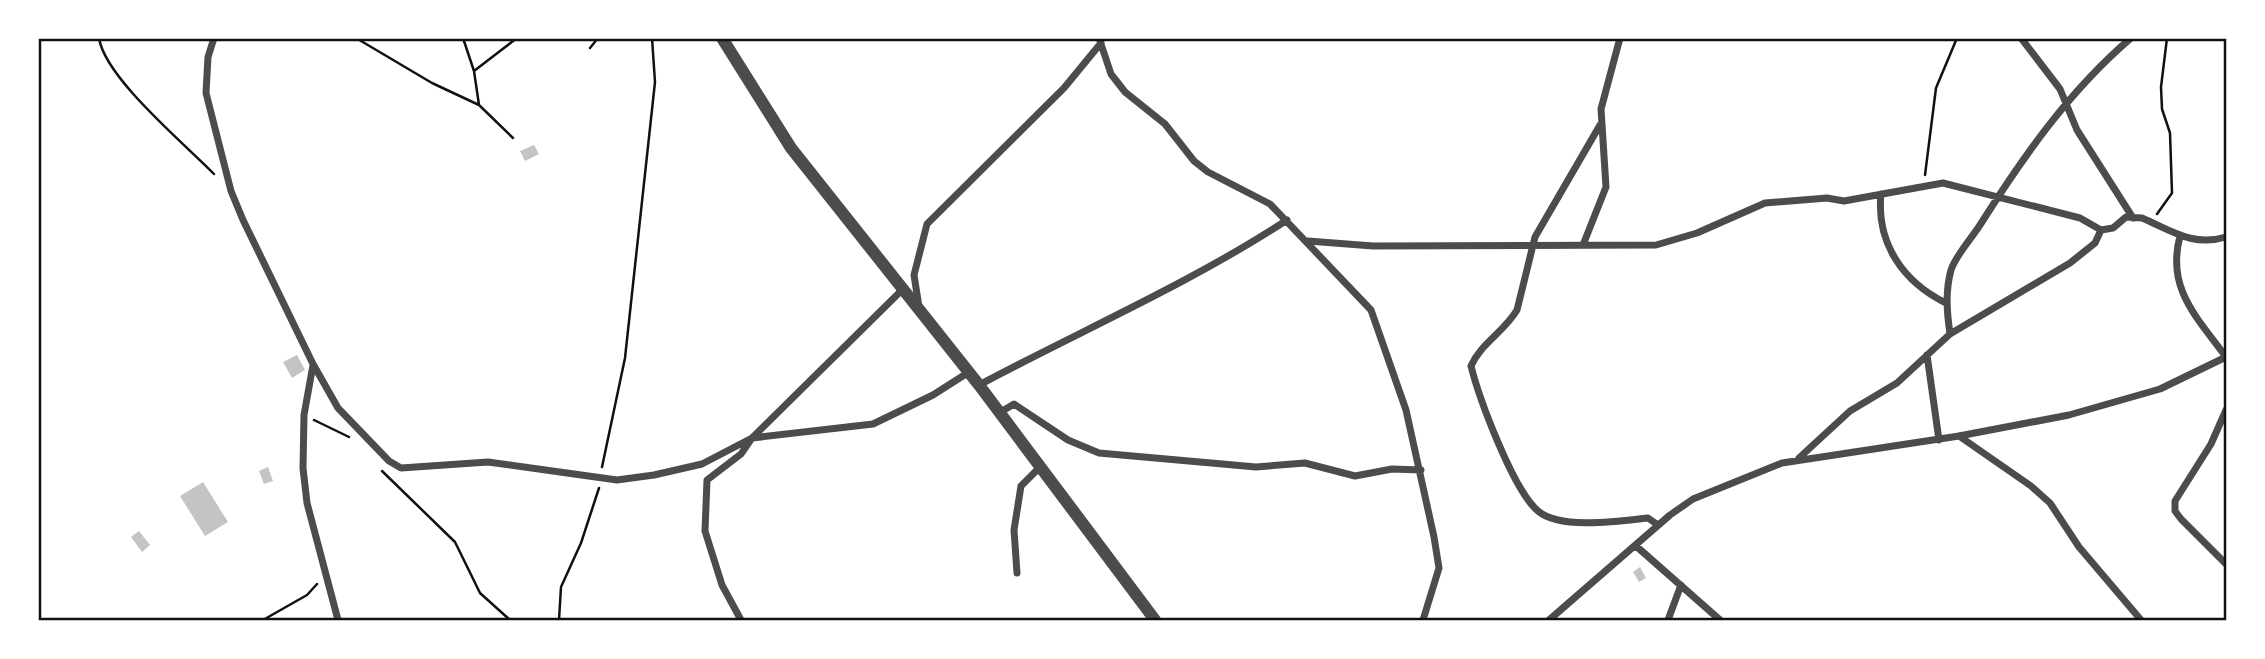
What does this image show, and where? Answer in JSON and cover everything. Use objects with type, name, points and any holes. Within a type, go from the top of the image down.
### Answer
[{"type":"street","points":[[214,38],[208,57],[206,93],[231,191],[313,364],[338,408],[389,461],[401,468],[488,461],[617,480],[702,464],[752,438],[873,424],[933,395],[969,372]]},
{"type":"street","points":[[722,38],[791,148],[969,372],[1155,621]]},
{"type":"street","points":[[1583,245],[1606,187],[1600,125],[1620,38]]},
{"type":"street","points":[[2021,38],[2067,103],[2077,130],[2133,218]]},
{"type":"street","points":[[1950,334],[1946,303],[1952,268],[2012,171],[2099,65],[2131,38]]},
{"type":"street","points":[[920,311],[914,275],[926,225],[1063,88],[1100,41]]},
{"type":"street","points":[[1100,41],[1117,84],[1165,124],[1194,161],[1222,180],[1252,192],[1287,220],[1371,310],[1406,410],[1421,470],[1438,568],[1423,621]]},
{"type":"street","points":[[1600,125],[1556,197],[1532,247],[1517,310],[1511,320],[1476,354],[1471,366],[1487,412],[1519,486],[1538,512],[1557,520],[1605,523],[1648,517],[1658,526]]},
{"type":"street","points":[[1308,241],[1373,246],[1656,245],[1697,233],[1765,203],[1827,198],[1844,201],[1943,183],[1999,195],[2033,208],[2080,218],[2101,230],[2113,228],[2126,217],[2151,222],[2180,236],[2203,242],[2225,238]]},
{"type":"street","points":[[1881,194],[1881,230],[1897,261],[1909,279],[1925,292],[1946,303]]},
{"type":"street","points":[[979,385],[1078,332],[1192,278],[1287,220]]},
{"type":"street","points":[[1799,459],[1850,411],[1897,383],[1950,334],[2070,263],[2095,243],[2101,230]]},
{"type":"street","points":[[1549,621],[1693,499],[1799,459],[1939,440],[2069,415],[2160,389],[2226,357],[2180,289],[2175,275],[2175,255],[2180,236]]},
{"type":"street","points":[[741,621],[722,585],[705,531],[707,480],[741,454],[752,438],[902,290]]},
{"type":"street","points":[[1927,355],[1939,440]]},
{"type":"street","points":[[313,364],[304,415],[303,468],[307,503],[322,569],[338,621]]},
{"type":"street","points":[[999,413],[1014,404],[1068,440],[1099,453],[1256,467],[1305,463],[1355,476],[1392,469],[1421,470]]},
{"type":"street","points":[[2227,411],[2211,444],[2175,501],[2175,512],[2227,564]]},
{"type":"street","points":[[1959,436],[2031,486],[2050,503],[2079,547],[2141,621]]},
{"type":"street","points":[[1017,573],[1014,530],[1021,486],[1040,467]]},
{"type":"street","points":[[1636,546],[1720,621]]},
{"type":"street","points":[[1668,621],[1681,585]]},
{"type":"path","points":[[99,38],[100,47],[116,71],[148,110],[231,191]]},
{"type":"path","points":[[356,38],[432,83],[479,106],[513,138]]},
{"type":"path","points":[[463,38],[474,71],[479,106]]},
{"type":"path","points":[[474,71],[517,38]]},
{"type":"path","points":[[590,48],[598,38]]},
{"type":"path","points":[[559,621],[561,587],[589,522],[625,358],[655,82],[652,38]]},
{"type":"path","points":[[1925,185],[1924,160],[1936,88],[1957,38]]},
{"type":"path","points":[[2151,222],[2172,194],[2170,133],[2162,109],[2161,87],[2167,38]]},
{"type":"path","points":[[304,415],[357,441]]},
{"type":"path","points":[[377,463],[386,477],[455,542],[480,593],[510,621]]},
{"type":"path","points":[[263,621],[268,615],[307,595],[317,584],[322,569]]},
{"type":"building","points":[[534,145],[539,154],[525,161],[520,151]]},
{"type":"building","points":[[297,355],[305,370],[292,378],[283,362]]},
{"type":"building","points":[[268,467],[273,481],[264,484],[259,471]]},
{"type":"building","points":[[203,482],[228,522],[205,536],[180,496]]},
{"type":"building","points":[[139,531],[150,545],[142,552],[131,537]]},
{"type":"building","points":[[1640,567],[1646,578],[1639,582],[1633,572]]}]
